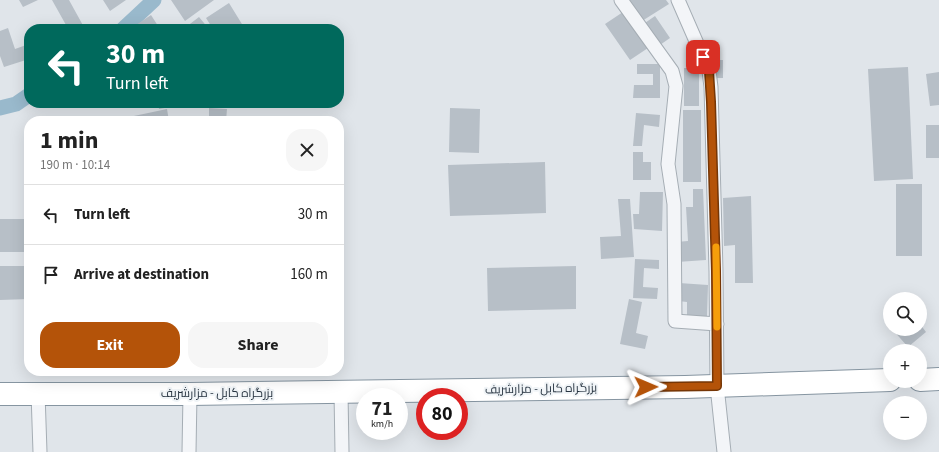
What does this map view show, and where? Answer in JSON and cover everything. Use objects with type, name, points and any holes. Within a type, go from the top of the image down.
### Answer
[{"type":"highway","points":[[927,380],[939,379]]},
{"type":"highway","name":"بزرگراه کابل - مزارشریف","points":[[0,394],[341,392],[717,386],[883,380]]},
{"type":"street","points":[[621,0],[672,71],[676,86],[668,164],[674,204],[675,321],[717,324]]},
{"type":"street","points":[[678,0],[709,71],[713,148],[717,386],[724,452]]},
{"type":"street","points":[[341,392],[342,452]]},
{"type":"street","points":[[38,393],[40,452]]},
{"type":"street","points":[[189,452],[190,394]]},
{"type":"building","points":[[19,0],[38,0],[23,7]]},
{"type":"building","points":[[52,0],[69,0],[82,24],[65,24]]},
{"type":"building","points":[[103,0],[126,0],[110,11]]},
{"type":"building","points":[[171,0],[214,0],[185,21]]},
{"type":"building","points":[[629,0],[666,0],[669,4],[642,21]]},
{"type":"building","points":[[229,3],[242,24],[210,24],[206,18]]},
{"type":"building","points":[[623,12],[648,48],[630,60],[605,24]]},
{"type":"building","points":[[151,15],[157,24],[138,24]]},
{"type":"building","points":[[655,16],[670,38],[657,47],[642,25]]},
{"type":"building","points":[[199,17],[205,24],[190,24]]},
{"type":"building","points":[[8,28],[15,49],[24,46],[24,61],[4,67],[0,56],[0,31]]},
{"type":"building","points":[[711,60],[723,60],[723,78],[712,78]]},
{"type":"building","points":[[637,64],[660,64],[660,98],[633,98],[634,85],[653,85],[653,74],[637,74]]},
{"type":"building","points":[[908,67],[913,179],[874,181],[868,69]]},
{"type":"building","points":[[684,68],[699,68],[699,106],[684,106]]},
{"type":"building","points":[[939,72],[939,105],[930,106],[926,74]]},
{"type":"building","points":[[209,108],[227,109],[226,116],[209,116]]},
{"type":"building","points":[[450,108],[480,109],[479,153],[449,152]]},
{"type":"building","points":[[167,109],[168,116],[134,116]]},
{"type":"building","points":[[683,110],[701,110],[701,182],[683,182]]},
{"type":"building","points":[[636,113],[660,115],[659,127],[644,125],[642,146],[633,146]]},
{"type":"building","points":[[926,125],[939,125],[939,158],[926,158]]},
{"type":"building","points":[[633,152],[643,152],[643,162],[651,162],[651,180],[633,180]]},
{"type":"building","points":[[545,162],[546,213],[450,216],[448,165]]},
{"type":"building","points":[[896,184],[922,184],[922,256],[896,256]]},
{"type":"building","points":[[693,189],[703,189],[706,260],[677,262],[676,242],[688,241],[686,207],[693,207]]},
{"type":"building","points":[[640,192],[663,192],[662,231],[634,229],[633,214],[639,214]]},
{"type":"building","points":[[751,196],[753,283],[735,283],[735,245],[724,246],[723,198]]},
{"type":"building","points":[[618,199],[630,199],[634,257],[601,259],[600,237],[621,236]]},
{"type":"building","points":[[0,219],[24,219],[24,252],[0,252]]},
{"type":"building","points":[[635,259],[659,260],[659,269],[644,268],[643,287],[658,288],[657,299],[633,298]]},
{"type":"building","points":[[0,266],[24,266],[24,299],[0,300]]},
{"type":"building","points":[[576,266],[576,309],[488,311],[487,268]]},
{"type":"building","points":[[679,283],[708,285],[707,317],[687,316],[687,302],[678,301]]},
{"type":"building","points":[[629,299],[642,302],[636,333],[648,336],[645,349],[620,344]]},
{"type":"building","points":[[898,336],[921,336],[912,344],[905,344]]},
{"type":"waterway","points":[[128,24],[154,0]]},
{"type":"waterway","points":[[0,108],[16,104],[24,98]]},
{"type":"slow traffic","points":[[716,247],[717,327]]},
{"type":"route","points":[[646,387],[717,386],[716,271],[711,87],[709,71],[703,57]]}]
